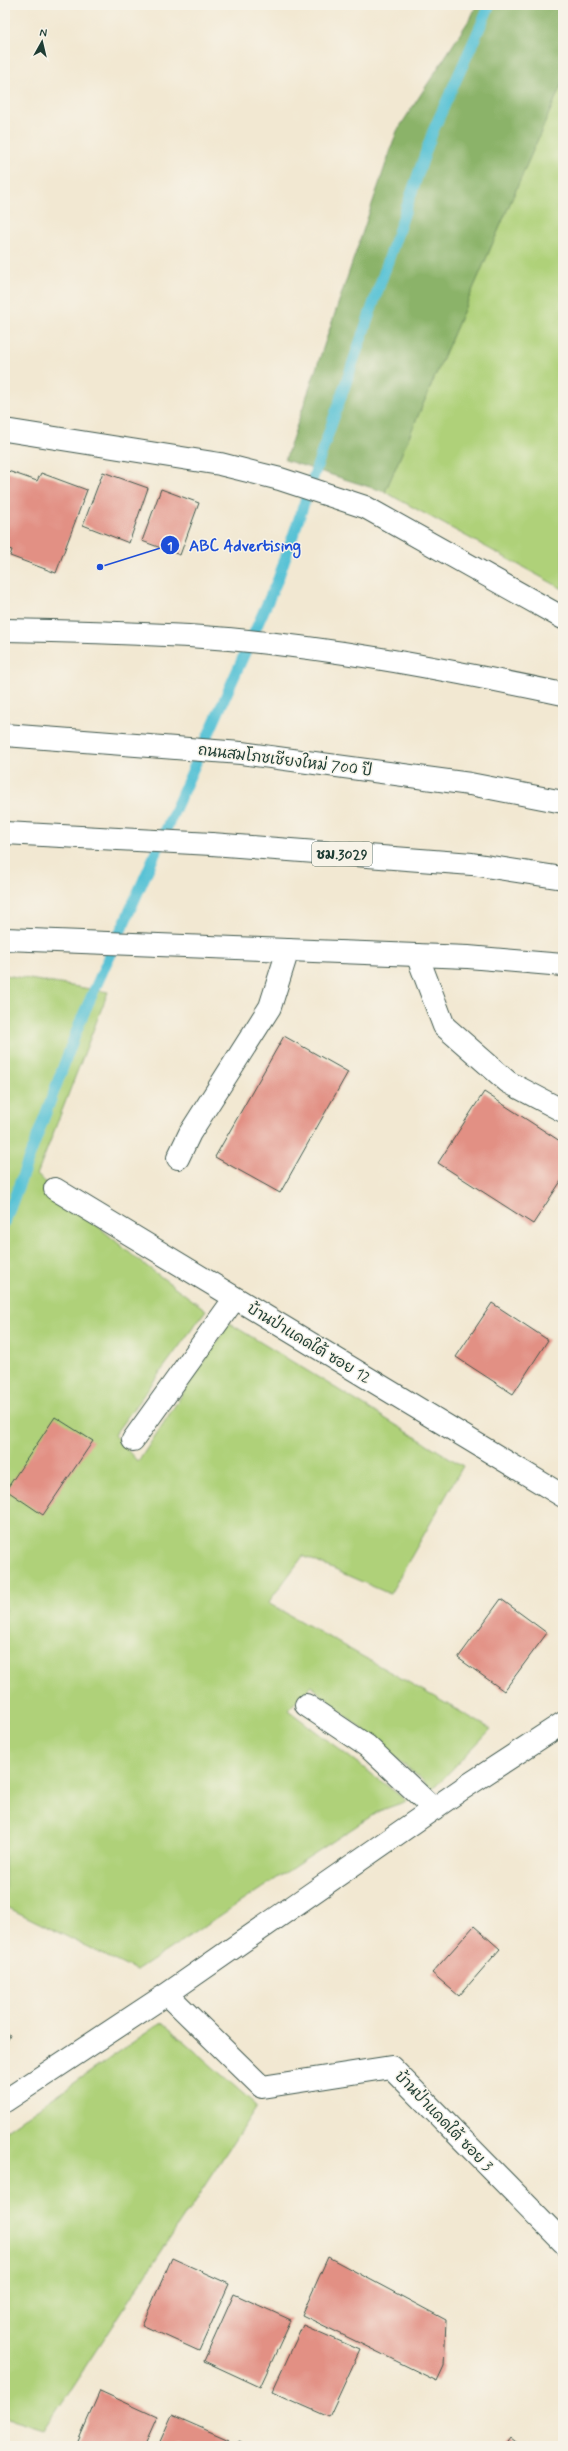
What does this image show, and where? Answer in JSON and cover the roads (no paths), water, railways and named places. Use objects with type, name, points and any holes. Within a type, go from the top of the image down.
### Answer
[{"type":"street","points":[[5,430],[220,464],[280,479],[365,508],[563,618]]},
{"type":"street","points":[[5,630],[190,636],[270,644],[470,674],[563,694]]},
{"type":"street","name":"ถนนสมโภชเชียงใหม่ 700 ปี","points":[[5,735],[241,752],[470,784],[563,802]]},
{"type":"street","name":"ชม.3029","points":[[5,833],[212,844],[472,864],[563,878]]},
{"type":"street","points":[[5,939],[417,955],[563,964]]},
{"type":"street","points":[[178,1158],[190,1133],[270,1006],[288,950]]},
{"type":"street","points":[[417,955],[444,1026],[508,1082],[563,1111]]},
{"type":"street","name":"บ้านป่าแดดใต้ ซอย 12","points":[[55,1189],[563,1496]]},
{"type":"street","points":[[133,1440],[235,1298]]},
{"type":"street","points":[[306,1705],[367,1746],[434,1809]]},
{"type":"street","points":[[5,2101],[167,1994],[434,1809],[563,1723]]},
{"type":"street","name":"บ้านป่าแดดใต้ ซอย 3","points":[[167,1994],[262,2087],[391,2067],[563,2242]]},
{"type":"waterway","points":[[5,1222],[80,1022],[278,579],[433,131],[490,5]]},
{"type":"place","name":"ABC Advertising","points":[[100,567]]}]
